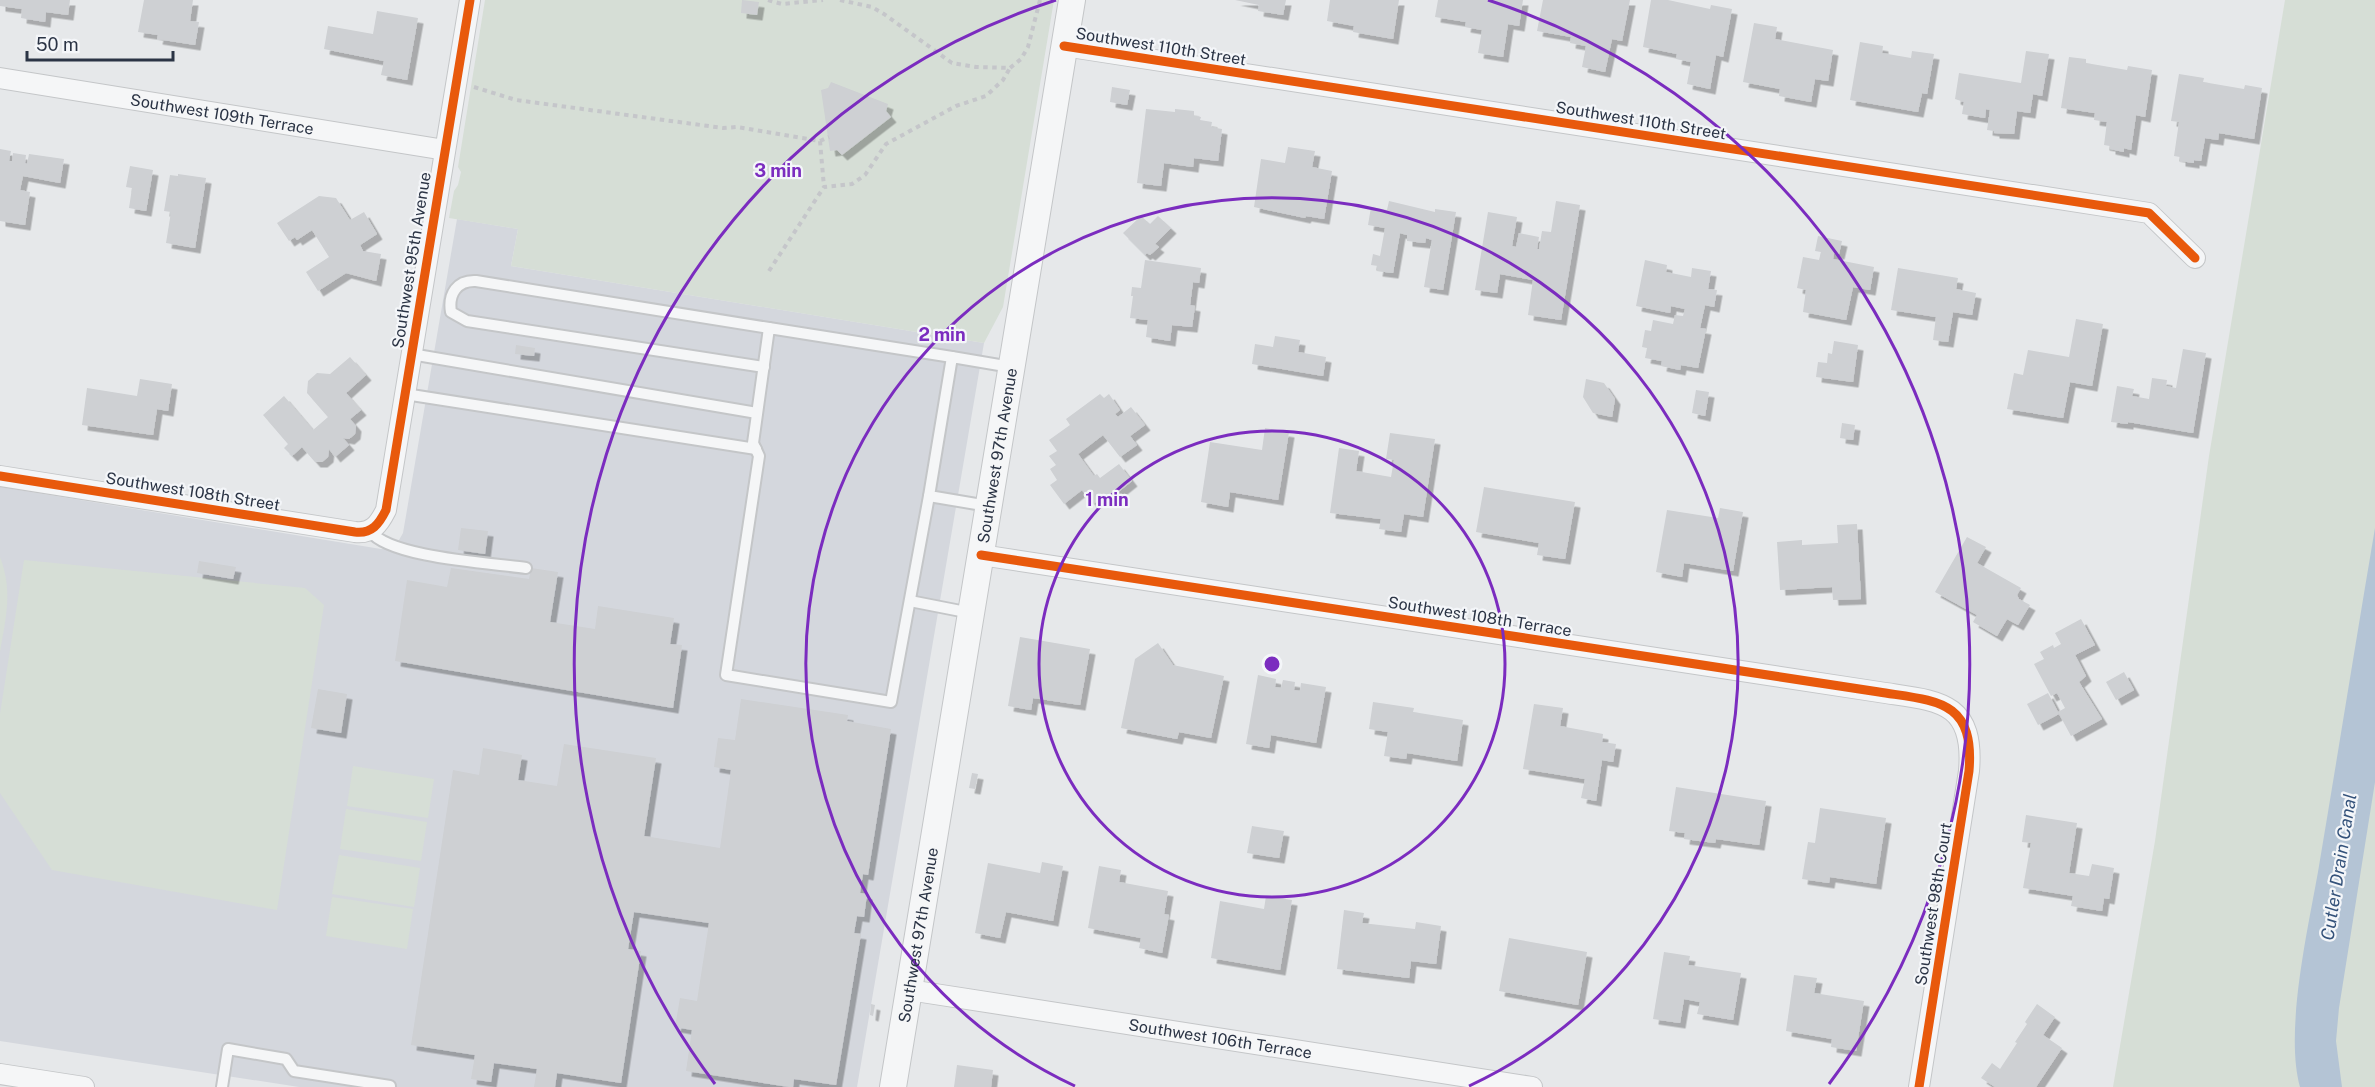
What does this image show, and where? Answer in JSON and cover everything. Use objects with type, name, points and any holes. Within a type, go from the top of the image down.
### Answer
[{"type":"street","name":"Southwest 95th Avenue","points":[[374,527],[386,510],[470,0]]},
{"type":"street","name":"Southwest 97th Avenue","points":[[893,1087],[1072,0]]},
{"type":"street","name":"Southwest 110th Street","points":[[1064,46],[2149,213],[2195,258]]},
{"type":"street","name":"Southwest 109th Terrace","points":[[0,78],[445,150]]},
{"type":"street","name":"Southwest 108th Street","points":[[0,476],[355,532],[374,527]]},
{"type":"street","name":"Southwest 108th Terrace","points":[[981,555],[1922,699],[1948,709],[1957,715],[1966,726]]},
{"type":"street","name":"Southwest 98th Court","points":[[1919,1087],[1969,771],[1970,741],[1966,726]]},
{"type":"street","name":"Southwest 106th Terrace","points":[[909,990],[1532,1087]]},
{"type":"street","points":[[0,1074],[84,1087]]},
{"type":"lane","points":[[764,367],[468,321],[451,312],[451,299],[459,284],[464,281],[476,281],[1012,367]]},
{"type":"lane","points":[[769,328],[753,443],[759,456],[726,675],[891,702],[952,357]]},
{"type":"lane","points":[[411,354],[758,412]]},
{"type":"lane","points":[[405,394],[756,449]]},
{"type":"lane","points":[[929,496],[989,506]]},
{"type":"lane","points":[[374,527],[374,537],[407,551],[526,568]]},
{"type":"lane","points":[[910,601],[971,613]]},
{"type":"lane","points":[[222,1087],[228,1049],[285,1059],[294,1071],[390,1086]]},
{"type":"path","points":[[768,0],[782,4],[823,0]]},
{"type":"path","points":[[840,0],[872,7],[952,63],[976,67],[1010,68]]},
{"type":"path","points":[[824,188],[838,187],[859,179],[865,175],[886,144],[956,106],[986,96],[1003,80],[1010,68],[1021,59],[1028,47],[1040,0]]},
{"type":"path","points":[[469,86],[525,101],[723,128],[737,127],[820,141],[828,137]]},
{"type":"path","points":[[770,271],[824,188],[820,141]]},
{"type":"shaded area","points":[[485,0],[1054,0],[1003,307],[984,343],[511,266],[518,229],[449,218],[454,191],[461,172],[458,167]]},
{"type":"shaded area","points":[[2285,0],[2375,0],[2375,1087],[2113,1087],[2155,841],[2209,456]]},
{"type":"shaded area","points":[[457,219],[518,229],[511,266],[984,343],[857,1087],[299,1087],[0,1041],[0,487],[381,549],[395,547],[403,533]]},
{"type":"shaded area","points":[[0,557],[7,593],[0,652]]},
{"type":"shaded area","points":[[24,560],[305,588],[324,605],[277,910],[52,870],[0,793],[0,714]]},
{"type":"shaded area","points":[[353,766],[434,779],[428,818],[347,806]]},
{"type":"shaded area","points":[[346,809],[427,822],[421,861],[340,849]]},
{"type":"shaded area","points":[[339,855],[420,868],[414,907],[332,894]]},
{"type":"shaded area","points":[[332,897],[413,909],[407,949],[326,936]]},
{"type":"water","name":"Cutler Drain Canal","points":[[2375,528],[2375,782],[2339,1008],[2336,1041],[2342,1087],[2300,1087],[2295,1037],[2296,1008],[2304,947]]},
{"type":"building","points":[[0,0],[70,0],[68,15],[46,12],[45,22],[21,18],[22,9],[0,6]]},
{"type":"building","points":[[144,0],[193,0],[190,21],[199,22],[195,45],[157,39],[158,35],[138,32]]},
{"type":"building","points":[[742,0],[759,2],[757,15],[741,13]]},
{"type":"building","points":[[1235,0],[1286,0],[1283,15],[1258,11],[1259,5]]},
{"type":"building","points":[[1330,0],[1399,0],[1393,39],[1353,32],[1354,26],[1327,21]]},
{"type":"building","points":[[1438,0],[1523,0],[1519,26],[1508,24],[1503,57],[1478,53],[1482,30],[1465,27],[1466,22],[1435,17]]},
{"type":"building","points":[[1543,0],[1630,0],[1622,41],[1612,39],[1605,72],[1582,67],[1586,46],[1570,43],[1571,37],[1537,31]]},
{"type":"building","points":[[1651,0],[1668,0],[1710,9],[1711,5],[1732,9],[1723,57],[1716,55],[1710,89],[1687,84],[1691,62],[1676,59],[1677,54],[1643,47]]},
{"type":"building","points":[[377,11],[418,18],[407,80],[381,75],[384,61],[324,49],[328,26],[373,34]]},
{"type":"building","points":[[1754,23],[1777,27],[1775,39],[1833,50],[1828,81],[1815,79],[1811,102],[1779,96],[1780,89],[1743,82]]},
{"type":"building","points":[[1860,42],[1883,46],[1882,53],[1911,58],[1912,51],[1934,54],[1927,94],[1922,93],[1918,112],[1850,100]]},
{"type":"building","points":[[2026,51],[2049,54],[2042,96],[2033,94],[2030,113],[2017,111],[2014,134],[1994,133],[1994,131],[1987,130],[1990,110],[1986,109],[1985,118],[1962,114],[1964,102],[1955,99],[1959,73],[2021,83]]},
{"type":"building","points":[[2069,57],[2086,59],[2086,63],[2127,70],[2128,66],[2152,70],[2145,117],[2136,115],[2131,150],[2124,148],[2124,152],[2104,145],[2107,122],[2094,120],[2095,113],[2061,108]]},
{"type":"building","points":[[2179,74],[2204,78],[2203,82],[2244,89],[2245,85],[2262,88],[2254,139],[2219,133],[2218,140],[2205,138],[2201,161],[2194,160],[2194,163],[2180,161],[2180,157],[2174,156],[2179,122],[2171,121]]},
{"type":"building","points":[[831,82],[888,104],[886,111],[891,117],[842,155],[837,150],[830,151],[821,90],[828,88]]},
{"type":"building","points":[[1112,87],[1130,90],[1127,105],[1110,102]]},
{"type":"building","points":[[1146,109],[1194,111],[1194,116],[1201,117],[1200,120],[1212,122],[1211,127],[1222,129],[1218,161],[1194,158],[1193,167],[1164,163],[1161,186],[1137,183]]},
{"type":"building","points":[[1288,147],[1315,151],[1312,167],[1332,171],[1324,219],[1306,216],[1305,218],[1254,207],[1261,159],[1285,163]]},
{"type":"building","points":[[0,149],[11,151],[9,161],[12,161],[13,153],[26,155],[25,163],[27,164],[29,154],[64,159],[60,183],[23,176],[20,190],[30,192],[25,225],[0,221]]},
{"type":"building","points":[[130,166],[153,170],[146,211],[129,208],[132,188],[126,187]]},
{"type":"building","points":[[178,174],[206,178],[195,248],[166,243],[171,212],[164,211],[170,175],[178,176]]},
{"type":"building","points":[[319,196],[336,198],[350,220],[364,212],[377,234],[360,245],[363,251],[381,254],[376,281],[346,273],[318,291],[306,272],[329,257],[312,230],[297,240],[295,237],[289,241],[277,223]]},
{"type":"building","points":[[1389,201],[1435,212],[1435,209],[1456,212],[1443,290],[1424,287],[1432,240],[1426,238],[1425,243],[1407,241],[1407,235],[1400,233],[1393,273],[1377,271],[1378,266],[1371,265],[1373,254],[1380,256],[1385,228],[1368,225],[1371,207],[1387,210]]},
{"type":"building","points":[[1556,201],[1580,205],[1561,320],[1528,315],[1533,280],[1500,274],[1497,293],[1475,290],[1488,212],[1517,217],[1512,246],[1516,247],[1519,233],[1539,237],[1537,249],[1539,249],[1542,231],[1551,232]]},
{"type":"building","points":[[1141,216],[1150,224],[1158,216],[1171,228],[1155,244],[1159,247],[1150,255],[1147,253],[1145,255],[1123,233]]},
{"type":"building","points":[[1818,236],[1842,241],[1839,254],[1834,253],[1833,259],[1874,267],[1870,290],[1853,287],[1846,320],[1803,312],[1806,290],[1797,288],[1803,257],[1819,260],[1821,252],[1815,251]]},
{"type":"building","points":[[1145,260],[1201,268],[1199,283],[1193,282],[1190,305],[1195,306],[1192,327],[1172,325],[1170,341],[1146,337],[1148,320],[1130,318],[1132,287],[1141,288]]},
{"type":"building","points":[[1645,260],[1667,265],[1666,272],[1691,277],[1692,268],[1711,271],[1708,289],[1717,290],[1714,307],[1705,305],[1700,328],[1706,329],[1698,368],[1681,365],[1680,370],[1661,366],[1662,361],[1645,358],[1647,348],[1642,347],[1645,330],[1651,331],[1653,320],[1673,324],[1675,315],[1683,316],[1685,309],[1671,306],[1670,313],[1636,306]]},
{"type":"building","points":[[1898,268],[1958,278],[1956,289],[1976,293],[1972,315],[1953,312],[1948,342],[1933,340],[1936,317],[1891,310]]},
{"type":"building","points":[[2076,319],[2103,324],[2092,386],[2070,382],[2063,418],[2007,409],[2014,373],[2023,375],[2028,350],[2069,357]]},
{"type":"building","points":[[1275,336],[1300,340],[1298,352],[1326,357],[1323,376],[1252,364],[1255,344],[1273,347]]},
{"type":"building","points":[[1834,341],[1858,345],[1853,382],[1816,377],[1818,362],[1827,363],[1828,353],[1832,354]]},
{"type":"building","points":[[516,345],[535,348],[534,356],[515,354]]},
{"type":"building","points":[[2183,349],[2206,353],[2193,433],[2128,422],[2128,424],[2111,422],[2117,386],[2134,389],[2132,396],[2149,399],[2152,378],[2167,380],[2166,386],[2176,388]]},
{"type":"building","points":[[350,357],[366,375],[346,393],[361,410],[350,419],[356,426],[355,434],[349,439],[343,438],[349,445],[335,457],[329,449],[328,457],[322,462],[315,462],[302,447],[292,456],[284,448],[288,444],[263,415],[284,396],[313,430],[328,417],[307,393],[308,381],[317,373],[330,374]]},
{"type":"building","points":[[140,379],[172,384],[168,411],[157,409],[153,435],[82,425],[87,388],[137,396]]},
{"type":"building","points":[[1586,379],[1604,383],[1615,399],[1612,417],[1593,413],[1583,397]]},
{"type":"building","points":[[1696,390],[1709,392],[1705,416],[1692,413]]},
{"type":"building","points":[[1100,394],[1104,398],[1109,394],[1120,410],[1115,414],[1118,417],[1131,407],[1145,425],[1130,436],[1137,445],[1120,457],[1103,435],[1078,454],[1094,476],[1097,474],[1100,478],[1119,464],[1132,481],[1112,497],[1109,493],[1093,504],[1082,490],[1064,504],[1050,485],[1057,480],[1050,469],[1056,465],[1049,456],[1057,451],[1049,440],[1070,425],[1066,419]]},
{"type":"building","points":[[1842,423],[1855,425],[1853,440],[1840,438]]},
{"type":"building","points":[[1265,428],[1289,432],[1278,500],[1230,492],[1228,507],[1201,502],[1210,442],[1262,450]]},
{"type":"building","points":[[1390,433],[1435,439],[1423,517],[1404,514],[1401,532],[1379,529],[1381,519],[1330,513],[1339,448],[1359,451],[1356,471],[1391,477],[1394,460],[1386,459]]},
{"type":"building","points":[[1484,487],[1575,502],[1565,559],[1537,555],[1539,543],[1476,532]]},
{"type":"building","points":[[1720,508],[1743,512],[1733,571],[1684,563],[1682,577],[1656,572],[1667,510],[1718,518]]},
{"type":"building","points":[[1857,524],[1861,599],[1833,600],[1832,587],[1780,590],[1777,542],[1802,540],[1802,545],[1838,543],[1837,525]]},
{"type":"building","points":[[461,528],[488,531],[485,554],[458,550]]},
{"type":"building","points":[[1967,537],[1986,547],[1977,563],[2021,588],[2017,595],[2019,599],[2030,605],[2018,625],[2007,619],[1997,636],[1973,622],[1977,615],[1935,592]]},
{"type":"building","points":[[199,561],[236,567],[233,579],[197,573]]},
{"type":"building","points":[[451,568],[529,579],[531,568],[558,572],[550,622],[595,629],[598,606],[674,618],[670,644],[682,645],[673,708],[395,661],[407,580],[447,587]]},
{"type":"building","points":[[2081,619],[2095,645],[2075,655],[2086,676],[2079,682],[2102,719],[2071,736],[2058,712],[2065,708],[2057,693],[2051,696],[2034,664],[2044,659],[2040,652],[2053,645],[2054,648],[2061,644],[2055,633]]},
{"type":"building","points":[[1020,637],[1090,649],[1080,705],[1033,698],[1031,710],[1008,706]]},
{"type":"building","points":[[1158,643],[1173,665],[1224,676],[1211,738],[1179,732],[1177,739],[1121,728],[1135,659]]},
{"type":"building","points":[[2124,672],[2134,690],[2116,700],[2106,682]]},
{"type":"building","points":[[1258,675],[1276,679],[1275,687],[1281,688],[1283,680],[1295,682],[1294,690],[1300,691],[1301,683],[1326,687],[1316,743],[1271,735],[1269,748],[1246,744]]},
{"type":"building","points":[[318,689],[347,694],[341,733],[311,728]]},
{"type":"building","points":[[2048,693],[2059,714],[2038,725],[2027,704]]},
{"type":"building","points":[[741,699],[848,715],[847,721],[891,729],[868,875],[863,874],[860,893],[867,894],[864,917],[857,916],[854,933],[861,934],[836,1085],[794,1079],[793,1087],[789,1087],[686,1071],[692,1030],[675,1027],[680,998],[697,1001],[709,923],[634,912],[628,949],[641,951],[621,1083],[557,1073],[555,1087],[534,1087],[537,1069],[494,1063],[491,1082],[471,1079],[475,1055],[411,1045],[453,770],[479,775],[483,748],[522,755],[518,780],[557,786],[564,744],[656,758],[644,836],[720,848],[731,770],[714,767],[718,738],[735,740]]},
{"type":"building","points":[[1373,702],[1414,708],[1413,712],[1463,720],[1457,761],[1407,753],[1406,759],[1384,756],[1388,732],[1369,729]]},
{"type":"building","points":[[1534,704],[1563,708],[1560,726],[1603,734],[1602,742],[1616,744],[1613,762],[1602,760],[1596,801],[1581,798],[1585,779],[1523,769]]},
{"type":"building","points":[[972,773],[978,774],[975,789],[969,788]]},
{"type":"building","points":[[1676,787],[1766,801],[1759,845],[1716,839],[1715,843],[1684,839],[1685,833],[1669,831]]},
{"type":"building","points":[[1820,808],[1886,818],[1876,884],[1830,877],[1829,883],[1802,879],[1808,842],[1815,843]]},
{"type":"building","points":[[2026,815],[2077,823],[2069,873],[2089,876],[2092,864],[2114,868],[2109,899],[2104,898],[2102,911],[2071,906],[2073,896],[2023,888],[2031,843],[2022,842]]},
{"type":"building","points":[[1252,826],[1284,831],[1279,858],[1247,853]]},
{"type":"building","points":[[1042,862],[1063,866],[1053,921],[1006,912],[1000,938],[975,933],[988,863],[1040,873]]},
{"type":"building","points":[[1099,866],[1121,870],[1119,882],[1168,891],[1164,914],[1169,915],[1162,953],[1139,948],[1141,938],[1088,928]]},
{"type":"building","points":[[1266,896],[1292,900],[1280,970],[1211,958],[1220,901],[1264,909]]},
{"type":"building","points":[[1344,910],[1364,913],[1362,923],[1415,929],[1416,922],[1441,926],[1436,964],[1411,961],[1409,978],[1337,969]]},
{"type":"building","points":[[1509,938],[1587,952],[1578,1005],[1499,991]]},
{"type":"building","points":[[1664,952],[1690,956],[1688,965],[1741,973],[1733,1020],[1697,1014],[1700,1002],[1684,999],[1680,1023],[1653,1019]]},
{"type":"building","points":[[1794,975],[1817,978],[1814,993],[1864,1001],[1856,1051],[1831,1047],[1832,1039],[1786,1031]]},
{"type":"building","points":[[871,1004],[875,1005],[873,1016],[870,1015]]},
{"type":"building","points":[[2037,1004],[2055,1017],[2043,1035],[2062,1048],[2036,1087],[1995,1087],[1981,1078],[1992,1063],[2000,1069],[2017,1043],[2015,1042],[2027,1024],[2025,1022]]},
{"type":"building","points":[[957,1065],[993,1070],[991,1087],[954,1087]]},
{"type":"cycle path","points":[[0,476],[355,532],[370,530],[378,524],[386,510],[470,0]]},
{"type":"cycle path","points":[[1064,46],[2149,213],[2195,258]]},
{"type":"cycle path","points":[[981,555],[1918,698],[1948,708],[1958,717],[1965,730],[1969,747],[1969,771],[1919,1087]]}]
